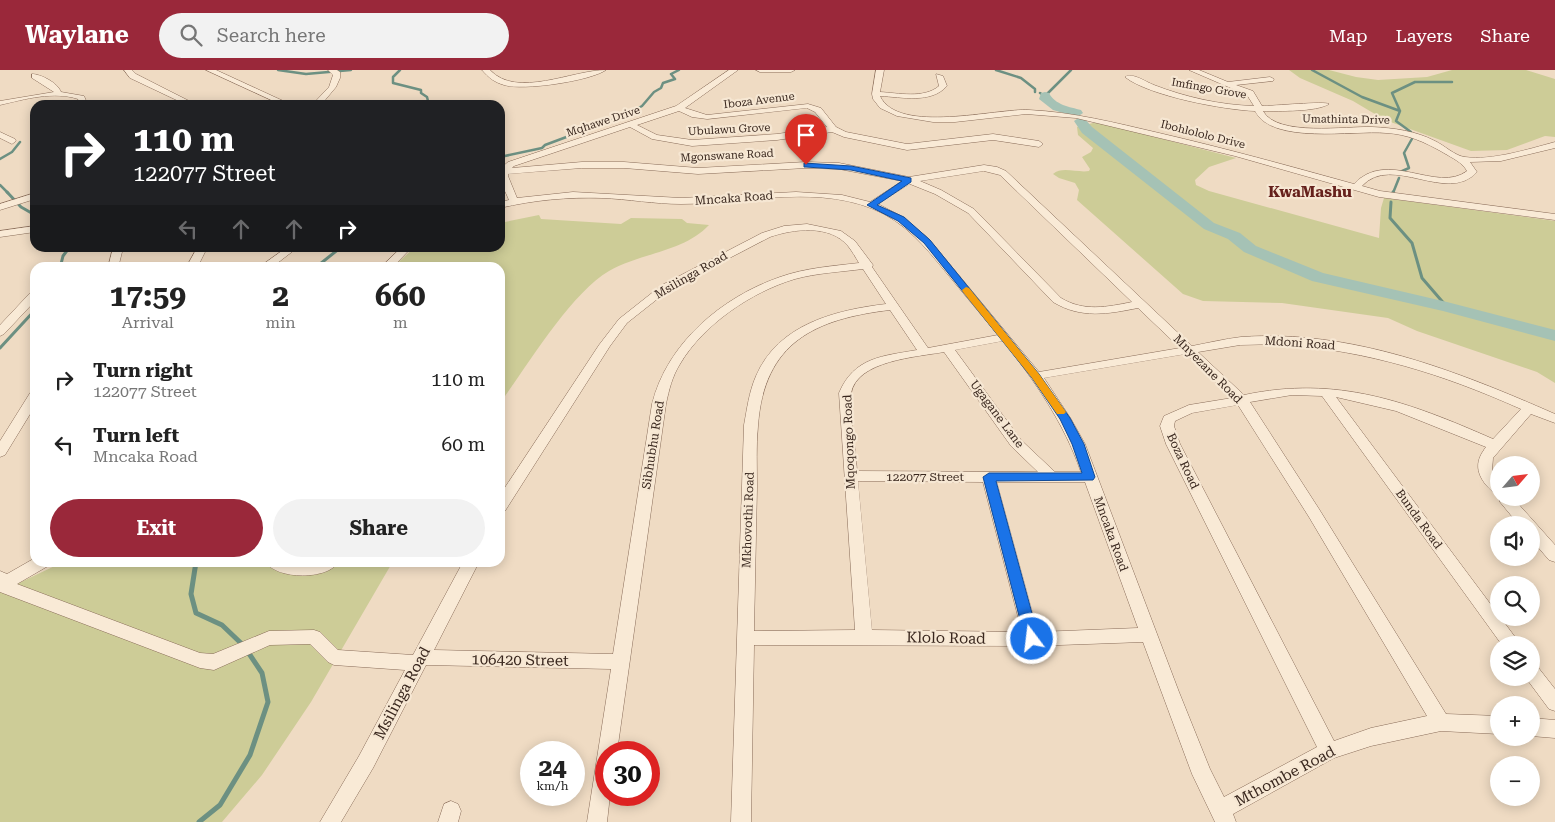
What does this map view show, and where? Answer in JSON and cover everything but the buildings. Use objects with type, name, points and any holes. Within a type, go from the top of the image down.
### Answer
[{"type":"street","points":[[128,70],[133,76],[183,100]]},
{"type":"street","points":[[210,70],[277,100]]},
{"type":"street","points":[[486,70],[490,76],[498,80],[526,84],[561,80],[602,70]]},
{"type":"street","name":"Mqhawe Drive","points":[[505,169],[511,164],[519,161],[679,108],[734,70]]},
{"type":"street","points":[[760,70],[791,70]]},
{"type":"street","points":[[880,70],[876,94],[920,95],[932,93],[943,86],[939,76]]},
{"type":"street","name":"Umathinta Drive","points":[[1193,70],[1250,93],[1254,98],[1260,115],[1266,120],[1289,128],[1386,130],[1412,134],[1432,141],[1461,160]]},
{"type":"street","points":[[320,100],[337,79],[334,72]]},
{"type":"street","points":[[35,76],[56,88],[59,95]]},
{"type":"street","name":"Imfingo Grove","points":[[1130,77],[1178,96],[1205,102],[1258,108],[1296,108],[1325,104]]},
{"type":"street","points":[[1230,84],[1270,79]]},
{"type":"street","name":"Ibohlololo Drive","points":[[876,94],[879,103],[889,110],[921,119],[955,120],[1026,112],[1058,113],[1090,118],[1237,154],[1355,188],[1430,202],[1555,217]]},
{"type":"street","points":[[0,103],[23,98],[59,95],[78,96],[82,100]]},
{"type":"street","name":"Iboza Avenue","points":[[679,108],[695,115],[707,117],[808,106],[818,110],[833,129]]},
{"type":"street","name":"Ubulawu Grove","points":[[630,124],[656,137],[692,143],[777,137],[833,129],[844,134],[907,147],[993,137],[1038,144]]},
{"type":"street","points":[[0,135],[12,141]]},
{"type":"street","points":[[1461,160],[1501,158],[1555,145]]},
{"type":"street","points":[[1355,188],[1362,177],[1380,172],[1444,180],[1463,178],[1469,176],[1472,172],[1461,160]]},
{"type":"street","name":"Mgonswane Road","points":[[505,172],[582,165],[624,165],[690,171],[816,165],[861,169],[909,180],[938,192],[971,211],[1057,300],[1068,308],[1090,312],[1141,304]]},
{"type":"street","name":"Mnyezane Road","points":[[871,205],[909,180],[984,168],[998,170],[1043,209],[1241,399],[1314,513],[1366,602],[1441,722]]},
{"type":"street","points":[[505,181],[514,201]]},
{"type":"street","name":"Mncaka Road","points":[[505,203],[572,195],[619,196],[681,201],[806,194],[837,197],[871,205],[901,219],[927,241],[1036,376],[1065,418],[1078,444],[1148,635],[1202,774],[1222,817]]},
{"type":"street","points":[[0,207],[30,198]]},
{"type":"street","name":"Msilinga Road","points":[[505,499],[604,345],[623,321],[666,287],[694,270],[766,235],[792,227],[815,227],[837,233],[851,243],[868,265],[924,351]]},
{"type":"street","points":[[0,234],[30,230]]},
{"type":"street","points":[[272,262],[286,252]]},
{"type":"street","points":[[391,262],[402,252]]},
{"type":"street","name":"Sibhubhu Road","points":[[608,741],[658,404],[665,380],[678,358],[694,338],[737,303],[769,285],[808,273],[868,265]]},
{"type":"street","points":[[0,332],[30,299]]},
{"type":"street","name":"Mkhovothi Road","points":[[741,822],[751,424],[755,396],[762,375],[772,359],[790,342],[828,318],[844,313],[894,306]]},
{"type":"street","name":"Mqoqongo Road","points":[[864,637],[845,406],[845,393],[850,381],[865,366],[877,361],[1004,337]]},
{"type":"street","name":"Mdoni Road","points":[[1036,376],[1188,348],[1240,341],[1268,340],[1327,344],[1418,363],[1555,419]]},
{"type":"street","name":"Ugagane Lane","points":[[947,347],[1016,443],[1052,477]]},
{"type":"street","name":"Boza Road","points":[[1329,751],[1169,434],[1167,426],[1169,419],[1184,410],[1283,392],[1303,391],[1364,397],[1390,403],[1449,425],[1494,445]]},
{"type":"street","name":"Bunda Road","points":[[1326,393],[1505,636]]},
{"type":"street","points":[[0,452],[30,404]]},
{"type":"street","points":[[1490,477],[1485,470],[1485,463],[1494,445],[1515,426],[1529,407]]},
{"type":"street","name":"122077 Street","points":[[850,476],[1089,477]]},
{"type":"street","points":[[989,477],[1032,639]]},
{"type":"street","points":[[1512,506],[1520,516]]},
{"type":"street","points":[[1540,538],[1555,556]]},
{"type":"street","points":[[1,583],[32,567]]},
{"type":"street","points":[[281,567],[307,569],[318,567]]},
{"type":"street","name":"Msilinga Road","points":[[330,822],[366,762],[468,567]]},
{"type":"street","name":"106420 Street","points":[[1,583],[200,660],[214,662],[270,638],[314,637],[334,657],[419,660],[619,662]]},
{"type":"street","name":"Klolo Road","points":[[745,638],[1032,639],[1148,635]]},
{"type":"street","points":[[1540,683],[1555,703]]},
{"type":"street","name":"Mthombe Road","points":[[1222,817],[1329,751],[1371,737],[1441,722],[1490,725]]},
{"type":"street","points":[[1540,728],[1555,729]]},
{"type":"street","name":"Sibhubhu Road","points":[[597,822],[599,806]]},
{"type":"shaded area","points":[[1289,70],[1329,70],[1378,80],[1427,77],[1452,70],[1526,70],[1555,79],[1555,137],[1545,136],[1507,150],[1471,151],[1385,120],[1353,101],[1300,78]]},
{"type":"shaded area","points":[[1097,122],[1236,158],[1209,167],[1195,180],[1196,185],[1209,191],[1379,238],[1381,208],[1384,198],[1555,221],[1555,383],[1537,372],[1417,331],[1388,318],[1282,303],[1203,301],[1183,294],[1077,200],[1079,190],[1075,183],[1053,174],[1061,170],[1089,171],[1090,169],[1082,157],[1091,152],[1093,148],[1078,135],[1077,127]]},
{"type":"shaded area","points":[[539,215],[541,219],[621,224],[631,218],[682,219],[687,223],[709,225],[699,234],[675,247],[621,265],[594,282],[579,296],[550,331],[505,396],[505,262],[399,262],[410,252],[505,252],[505,222]]},
{"type":"shaded area","points":[[53,567],[390,567],[311,702],[262,775],[222,822],[0,822],[0,592]]},
{"type":"waterway","points":[[278,70],[306,74],[351,70]]},
{"type":"waterway","points":[[400,70],[393,77],[393,83],[421,90],[421,93],[427,97],[428,100]]},
{"type":"waterway","points":[[505,156],[542,148],[545,145],[628,114],[642,106],[654,92],[661,88],[663,83],[675,79],[671,74],[679,70]]},
{"type":"waterway","points":[[996,70],[1021,78],[1035,89],[1035,92]]},
{"type":"waterway","points":[[1040,93],[1045,96],[1071,70]]},
{"type":"waterway","points":[[1312,70],[1362,97],[1400,111]]},
{"type":"waterway","points":[[1400,111],[1392,93],[1415,82],[1452,82]]},
{"type":"waterway","points":[[1045,96],[1045,99],[1057,107],[1077,113]]},
{"type":"waterway","points":[[1400,111],[1396,121],[1411,132]]},
{"type":"waterway","points":[[1080,121],[1087,130],[1209,226],[1234,236],[1250,249],[1318,277],[1447,307],[1555,336]]},
{"type":"waterway","points":[[1400,172],[1409,168],[1404,153],[1413,137]]},
{"type":"waterway","points":[[0,159],[12,152],[20,142]]},
{"type":"waterway","points":[[1393,193],[1399,178]]},
{"type":"waterway","points":[[0,185],[7,192]]},
{"type":"waterway","points":[[7,192],[21,207],[30,212]]},
{"type":"waterway","points":[[1391,202],[1390,218],[1412,243],[1422,278],[1447,307]]},
{"type":"waterway","points":[[62,262],[66,252]]},
{"type":"waterway","points":[[322,262],[335,252]]},
{"type":"waterway","points":[[0,348],[30,315]]},
{"type":"waterway","points":[[195,567],[191,594],[196,613],[222,625],[244,646]]},
{"type":"waterway","points":[[199,822],[220,805],[250,755],[268,702],[262,673],[248,652]]},
{"type":"slow traffic","points":[[966,290],[1036,376],[1060,412]]},
{"type":"district","name":"KwaMashu","points":[[1310,192]]},
{"type":"route","points":[[806,165],[839,166],[909,180],[871,205],[901,219],[927,241],[1036,376],[1065,418],[1078,444],[1089,477],[989,477],[1032,639]]}]
